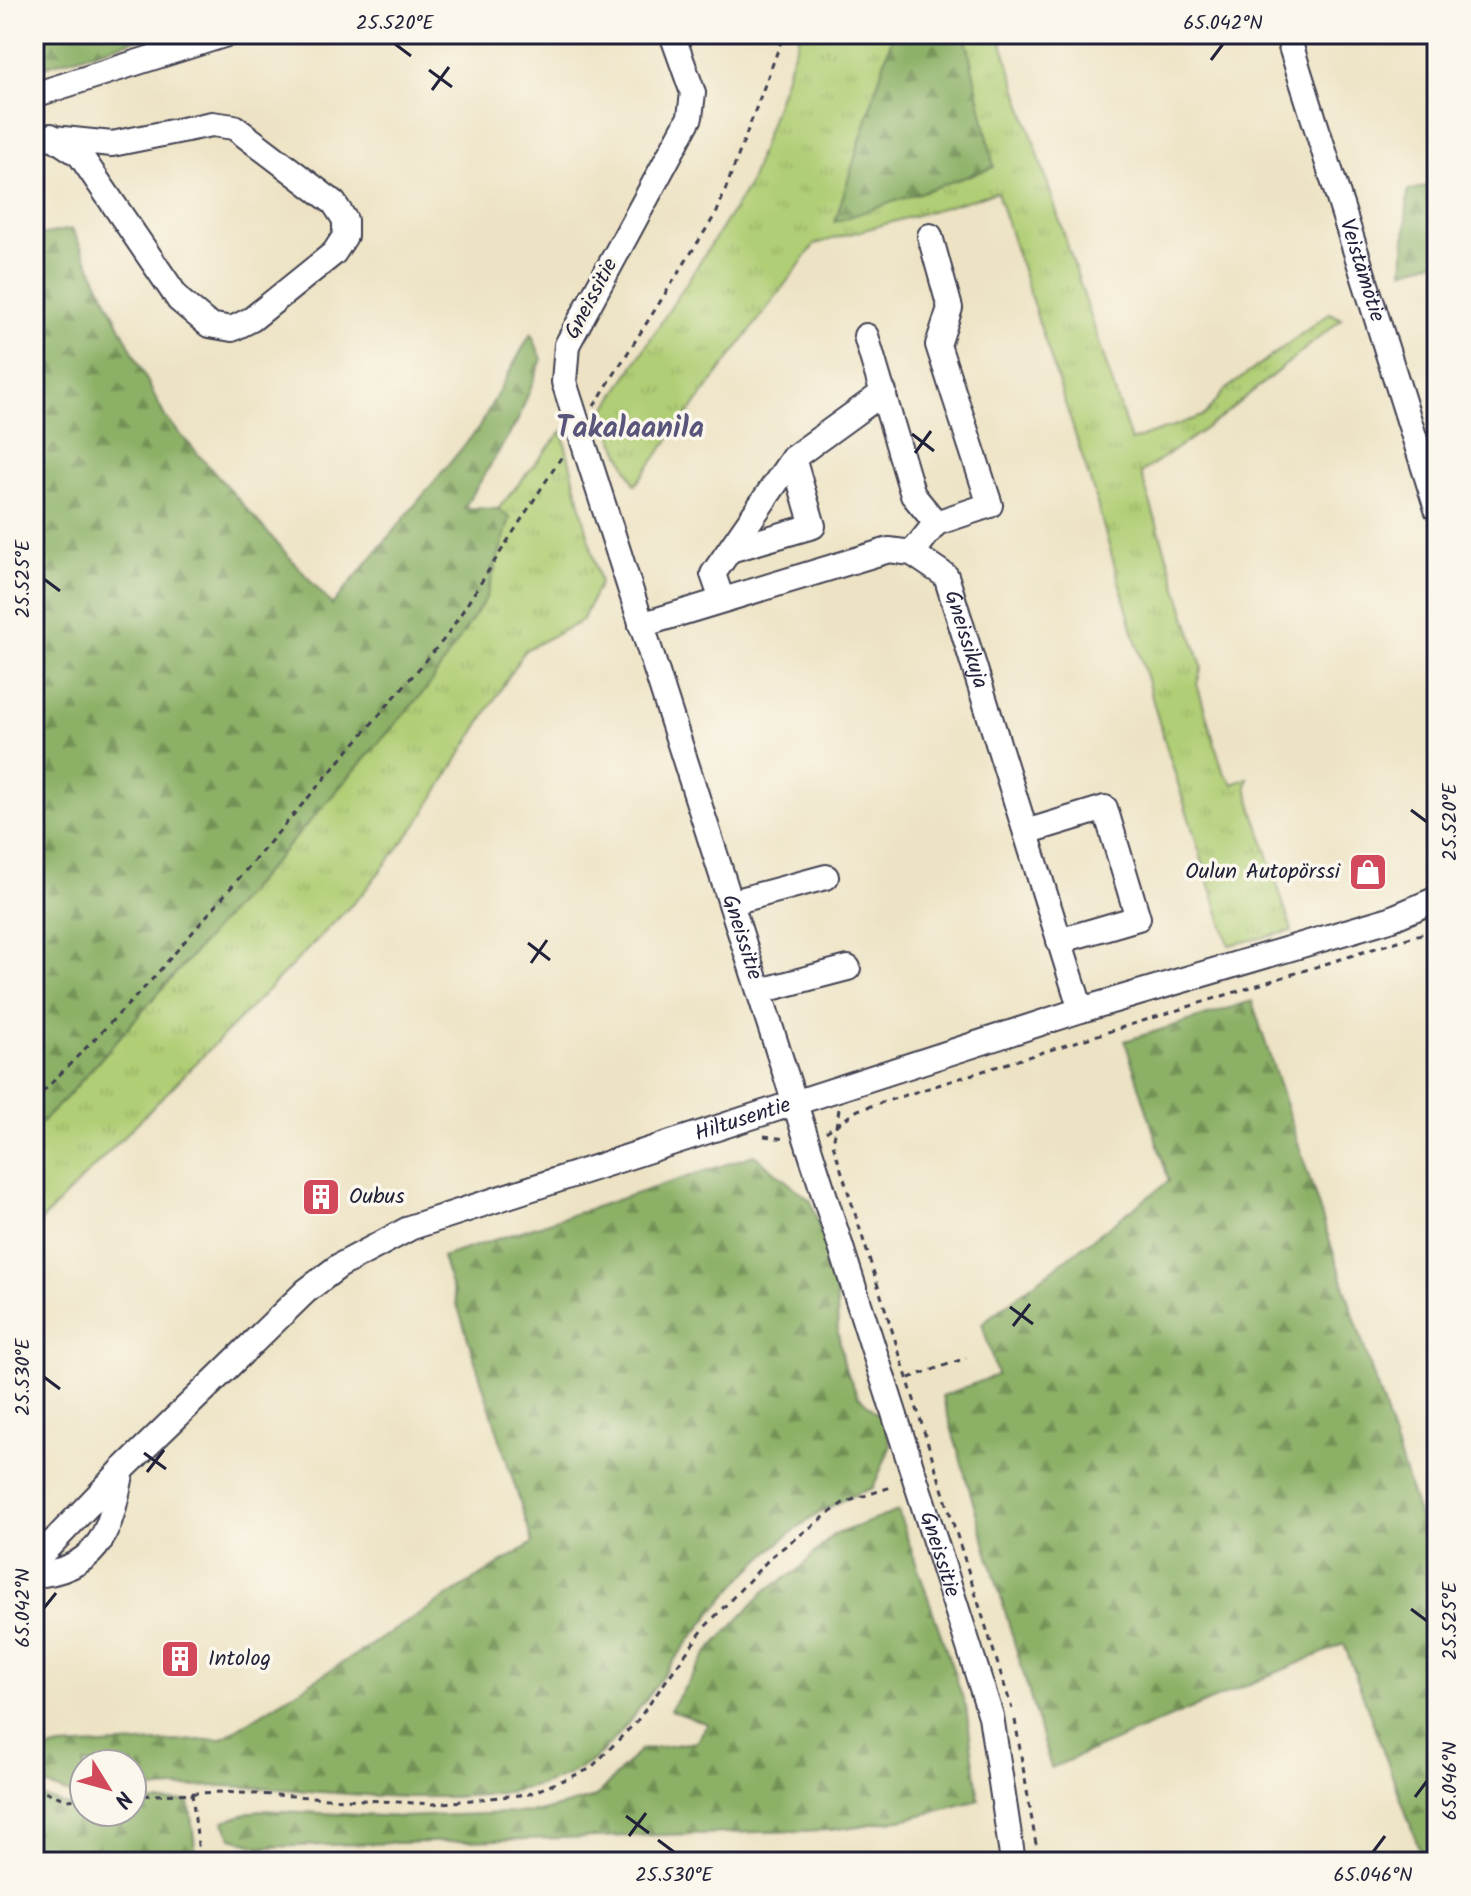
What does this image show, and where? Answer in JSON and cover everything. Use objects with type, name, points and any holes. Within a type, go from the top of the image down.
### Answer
[{"type":"street","points":[[34,95],[227,34]]},
{"type":"street","name":"Gneissitie","points":[[672,34],[693,93],[690,117],[567,345],[564,382],[733,902],[991,1716],[1013,1862]]},
{"type":"street","name":"Veistämötie","points":[[1287,34],[1437,509]]},
{"type":"street","points":[[212,124],[234,127],[334,203],[345,220],[345,236],[334,253],[252,319],[232,329],[209,325],[179,300],[80,155],[42,136],[112,144],[212,124]]},
{"type":"street","points":[[641,625],[889,550],[912,553],[936,523],[990,505],[938,345],[950,308],[930,236]]},
{"type":"street","points":[[866,336],[913,495],[936,523]]},
{"type":"street","points":[[722,600],[713,574],[793,458],[884,392]]},
{"type":"street","points":[[730,550],[813,526],[793,458]]},
{"type":"street","name":"Gneissikuja","points":[[912,553],[946,576],[1081,1010]]},
{"type":"street","points":[[1026,832],[1105,808],[1138,918],[1059,941]]},
{"type":"street","points":[[733,902],[826,877]]},
{"type":"street","name":"Hiltusentie","points":[[123,1469],[114,1509],[97,1549],[66,1570],[44,1574],[34,1563],[123,1469],[248,1345],[306,1291],[339,1266],[412,1227],[1081,1010],[1390,919],[1437,899]]},
{"type":"street","points":[[760,991],[848,968]]},
{"type":"path","points":[[617,370],[717,212],[784,34]]},
{"type":"path","points":[[34,1101],[149,983],[446,637],[547,480]]},
{"type":"path","points":[[758,1135],[798,1141],[808,1139],[823,1134],[858,1110],[1437,929]]},
{"type":"path","points":[[834,1092],[840,1112],[833,1144],[1009,1690],[1039,1862]]},
{"type":"path","points":[[909,1378],[966,1358]]},
{"type":"path","points":[[148,1795],[222,1792],[433,1804],[529,1794],[590,1769],[637,1721],[705,1627],[772,1556],[843,1503],[940,1473]]},
{"type":"path","points":[[34,1787],[68,1800]]},
{"type":"path","points":[[192,1793],[200,1862]]},
{"type":"green space","points":[[34,34],[155,34],[34,70]]},
{"type":"green space","points":[[800,34],[999,34],[1131,441],[1205,415],[1225,390],[1330,313],[1342,319],[1216,421],[1141,473],[1202,667],[1197,684],[1223,771],[1233,784],[1248,778],[1246,787],[1292,931],[1229,945],[1162,733],[1094,493],[997,192],[815,244],[635,485],[602,415],[749,185]]},
{"type":"green space","points":[[893,34],[965,34],[994,167],[835,222]]},
{"type":"green space","points":[[1437,183],[1437,261],[1403,271],[1408,191]]},
{"type":"green space","points":[[72,229],[165,417],[332,605],[478,429],[531,333],[542,359],[518,420],[464,508],[498,509],[510,518],[486,598],[428,687],[65,1099],[34,1129],[34,236]]},
{"type":"green space","points":[[562,431],[600,583],[582,621],[525,650],[420,820],[363,893],[34,1228],[34,1129],[65,1099],[428,687],[510,519],[498,509]]},
{"type":"green space","points":[[1252,1001],[1437,1572],[1437,1862],[1424,1862],[1344,1644],[1051,1768],[942,1396],[997,1375],[982,1323],[1169,1181],[1125,1041]]},
{"type":"green space","points":[[754,1155],[811,1201],[836,1279],[838,1333],[845,1368],[858,1396],[882,1418],[891,1445],[873,1488],[841,1501],[782,1540],[707,1618],[608,1747],[586,1765],[549,1782],[506,1792],[459,1797],[359,1795],[223,1786],[148,1790],[148,1748],[68,1748],[68,1793],[34,1781],[34,1752],[61,1747],[221,1739],[533,1543],[442,1257]]},
{"type":"green space","points":[[898,1511],[966,1707],[979,1800],[906,1819],[831,1830],[261,1847],[232,1838],[223,1821],[259,1810],[401,1817],[539,1812],[596,1797],[640,1750],[696,1742],[708,1724],[670,1710],[707,1653],[766,1590],[797,1571],[833,1535]]},
{"type":"green space","points":[[34,1794],[68,1805],[68,1828],[148,1828],[148,1802],[189,1801],[196,1854],[34,1849]]},
{"type":"place","name":"Oulun Autopörssi","points":[[1368,872]]},
{"type":"place","name":"Oubus","points":[[321,1197]]},
{"type":"place","name":"Intolog","points":[[180,1659]]},
{"type":"district","name":"Takalaanila","points":[[630,429]]}]
